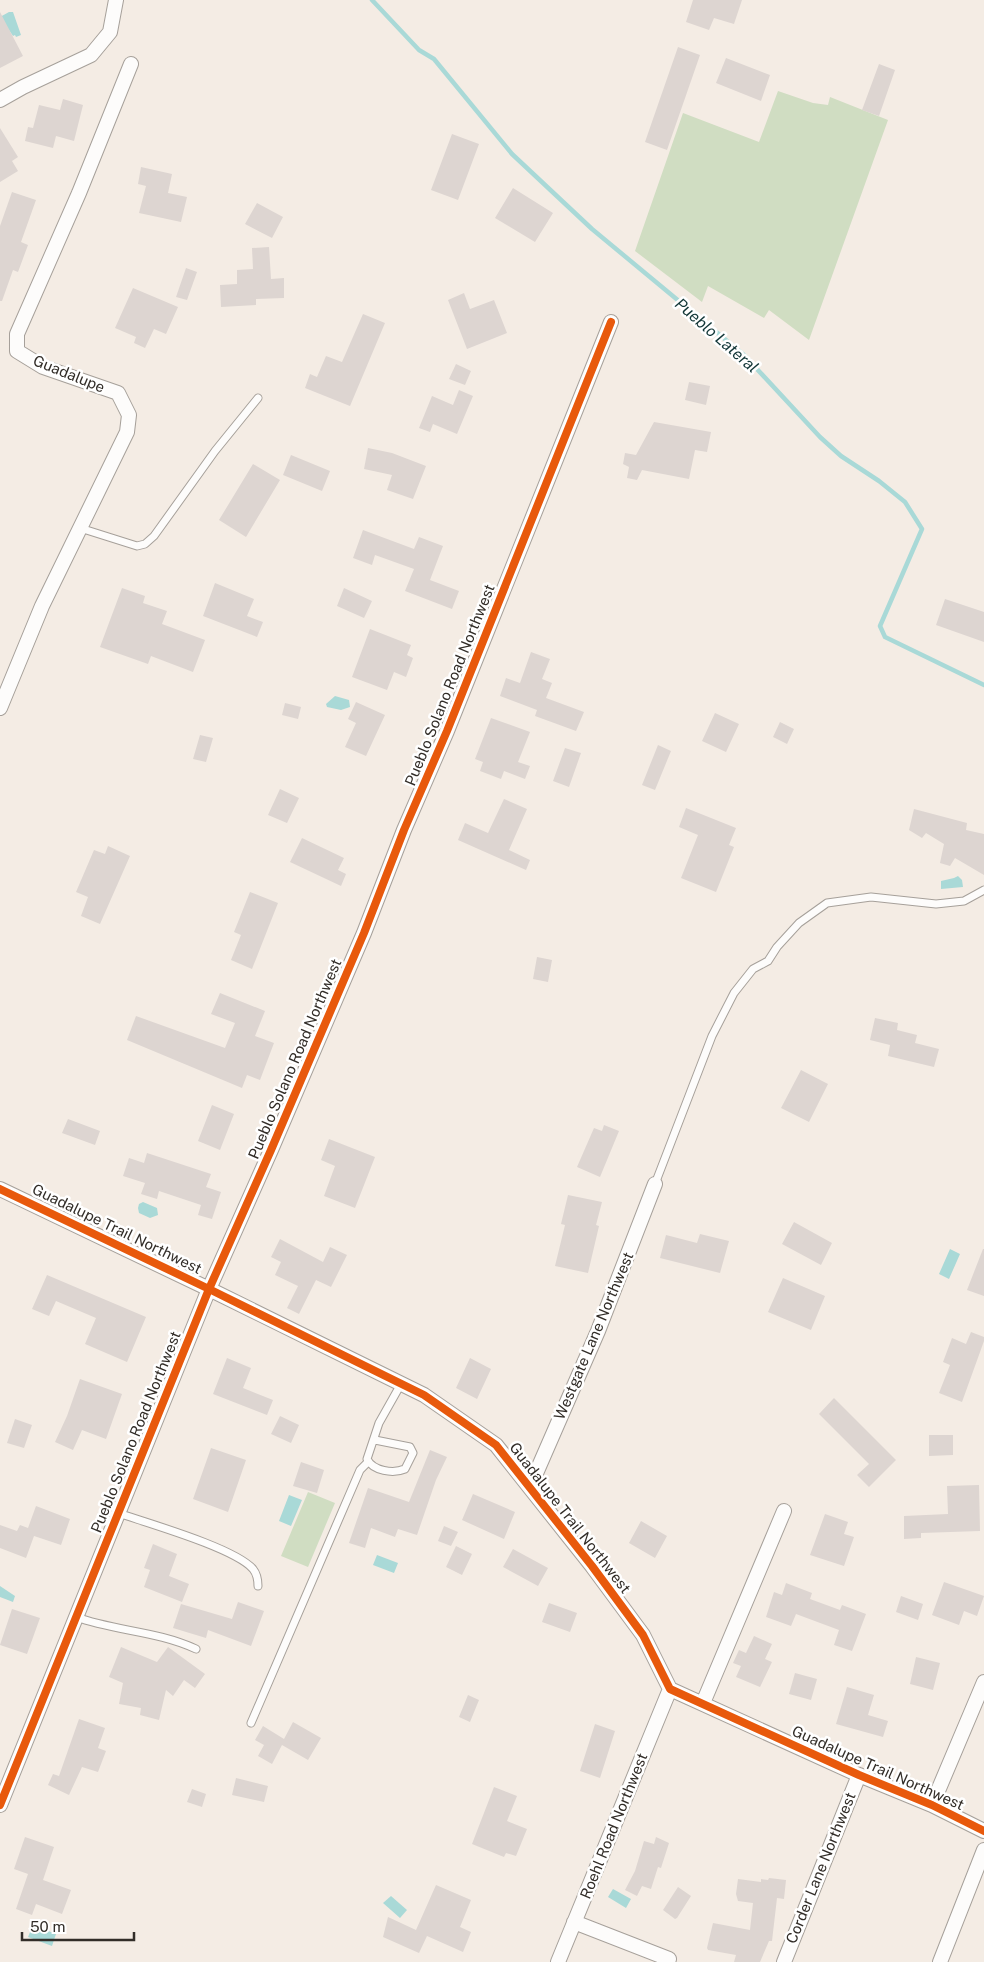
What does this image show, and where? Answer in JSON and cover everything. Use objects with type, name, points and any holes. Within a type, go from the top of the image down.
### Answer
[{"type":"street","points":[[0,100],[91,55],[110,32],[116,0]]},
{"type":"street","name":"Guadalupe","points":[[0,708],[42,606],[127,432],[128,415],[118,393],[43,367],[17,351],[17,334],[79,194],[131,64]]},
{"type":"street","name":"Pueblo Solano Road Northwest","points":[[0,1805],[209,1289],[364,933],[404,830],[447,731],[611,322]]},
{"type":"street","name":"Westgate Lane Northwest","points":[[530,1487],[598,1331],[655,1184]]},
{"type":"street","name":"Guadalupe Trail Northwest","points":[[0,1189],[209,1289],[424,1396],[496,1445],[592,1566],[643,1635],[670,1689],[858,1775],[932,1805],[984,1832]]},
{"type":"street","points":[[703,1703],[784,1510]]},
{"type":"street","points":[[932,1805],[984,1682]]},
{"type":"street","name":"Roehl Road Northwest","points":[[558,1962],[670,1689]]},
{"type":"street","name":"Corder Lane Northwest","points":[[784,1962],[858,1775]]},
{"type":"street","points":[[940,1962],[984,1850]]},
{"type":"street","points":[[574,1922],[669,1959]]},
{"type":"lane","points":[[80,528],[137,546],[145,544],[154,536],[216,451],[258,398]]},
{"type":"lane","points":[[655,1184],[712,1036],[734,993],[753,969],[768,962],[777,947],[800,923],[827,904],[871,896],[936,904],[964,901],[984,890]]},
{"type":"lane","points":[[251,1723],[360,1470],[368,1462],[367,1460],[379,1424],[401,1384]]},
{"type":"lane","points":[[368,1462],[376,1468],[399,1472],[405,1469],[412,1459],[413,1453],[410,1447],[374,1440]]},
{"type":"lane","points":[[118,1513],[205,1543],[236,1556],[252,1568],[258,1576],[258,1586]]},
{"type":"lane","points":[[76,1617],[108,1627],[136,1630],[176,1640],[196,1649]]},
{"type":"green space","points":[[778,91],[813,103],[828,105],[830,97],[888,120],[809,340],[769,310],[764,318],[708,286],[702,302],[635,251],[683,113],[759,142]]},
{"type":"green space","points":[[308,1492],[335,1503],[308,1567],[281,1556]]},
{"type":"water","points":[[13,12],[21,35],[16,37],[15,35],[13,36],[0,17]]},
{"type":"water","points":[[335,696],[349,700],[350,707],[341,710],[327,707],[326,704]]},
{"type":"water","points":[[958,876],[962,880],[963,887],[941,889],[941,881]]},
{"type":"water","points":[[143,1202],[157,1208],[158,1215],[150,1218],[139,1213],[139,1204]]},
{"type":"water","points":[[950,1249],[960,1254],[949,1279],[939,1274]]},
{"type":"water","points":[[289,1495],[302,1500],[291,1526],[279,1521]]},
{"type":"water","points":[[377,1555],[398,1563],[394,1573],[373,1565]]},
{"type":"water","points":[[0,1586],[15,1596],[13,1602],[0,1597]]},
{"type":"water","points":[[613,1889],[631,1899],[626,1908],[608,1897]]},
{"type":"water","points":[[391,1896],[407,1910],[400,1918],[383,1903]]},
{"type":"water","points":[[33,1925],[56,1934],[52,1946],[28,1937]]},
{"type":"building","points":[[693,0],[742,0],[734,24],[714,18],[709,30],[686,22]]},
{"type":"building","points":[[0,12],[23,56],[0,68]]},
{"type":"building","points":[[678,47],[700,55],[667,150],[645,142]]},
{"type":"building","points":[[726,58],[770,75],[761,101],[716,83]]},
{"type":"building","points":[[879,64],[895,70],[879,116],[862,110]]},
{"type":"building","points":[[63,99],[83,105],[74,141],[56,136],[53,148],[25,141],[28,127],[33,128],[39,105],[60,110]]},
{"type":"building","points":[[0,128],[18,157],[12,161],[18,171],[0,182]]},
{"type":"building","points":[[452,134],[479,144],[458,200],[431,190]]},
{"type":"building","points":[[141,167],[172,174],[168,193],[187,197],[181,222],[139,213],[146,186],[138,184]]},
{"type":"building","points":[[513,188],[553,213],[535,242],[495,218]]},
{"type":"building","points":[[12,192],[36,200],[21,242],[28,245],[18,272],[13,270],[2,301],[0,301],[0,226]]},
{"type":"building","points":[[257,203],[283,217],[272,238],[245,224]]},
{"type":"building","points":[[269,247],[271,279],[284,278],[284,298],[256,299],[256,305],[221,307],[220,285],[237,284],[237,270],[253,269],[252,248]]},
{"type":"building","points":[[186,268],[197,272],[187,300],[176,297]]},
{"type":"building","points":[[133,288],[178,307],[166,334],[154,329],[145,348],[134,343],[136,337],[115,328]]},
{"type":"building","points":[[464,293],[470,309],[494,300],[507,333],[467,349],[448,300]]},
{"type":"building","points":[[363,314],[385,323],[350,406],[305,388],[310,374],[317,377],[326,356],[342,362]]},
{"type":"building","points":[[456,364],[471,371],[465,385],[449,379]]},
{"type":"building","points":[[689,382],[710,386],[706,405],[685,400]]},
{"type":"building","points":[[459,390],[473,396],[457,434],[433,424],[430,432],[419,428],[432,396],[453,405]]},
{"type":"building","points":[[654,422],[711,432],[707,452],[695,450],[689,479],[642,470],[637,480],[627,478],[629,467],[623,464],[625,453],[636,455]]},
{"type":"building","points":[[368,448],[392,453],[426,466],[413,499],[387,490],[392,475],[364,469]]},
{"type":"building","points":[[291,455],[330,471],[322,491],[283,475]]},
{"type":"building","points":[[253,464],[280,480],[246,537],[219,520]]},
{"type":"building","points":[[363,530],[414,549],[419,537],[443,546],[430,580],[459,591],[452,609],[405,591],[414,569],[375,555],[372,565],[353,558]]},
{"type":"building","points":[[215,583],[254,599],[247,616],[263,622],[257,637],[203,616]]},
{"type":"building","points":[[122,588],[145,596],[143,603],[167,611],[162,624],[205,640],[193,672],[151,656],[148,664],[100,647]]},
{"type":"building","points":[[344,588],[372,601],[364,618],[337,606]]},
{"type":"building","points":[[945,599],[984,612],[984,642],[936,625]]},
{"type":"building","points":[[370,629],[411,645],[407,655],[413,658],[406,677],[394,672],[387,690],[352,677]]},
{"type":"building","points":[[531,652],[550,659],[542,679],[552,683],[546,698],[584,712],[576,731],[535,716],[537,710],[500,696],[506,678],[520,683]]},
{"type":"building","points":[[356,702],[385,715],[366,756],[345,747],[356,723],[348,719]]},
{"type":"building","points":[[285,703],[301,707],[298,719],[282,715]]},
{"type":"building","points":[[715,713],[739,724],[726,752],[702,741]]},
{"type":"building","points":[[491,718],[530,732],[518,762],[530,766],[525,779],[504,771],[501,779],[480,771],[483,762],[475,759]]},
{"type":"building","points":[[780,722],[794,729],[787,744],[773,737]]},
{"type":"building","points":[[200,735],[213,738],[206,762],[193,759]]},
{"type":"building","points":[[658,745],[671,751],[655,790],[642,785]]},
{"type":"building","points":[[565,748],[581,753],[569,787],[553,781]]},
{"type":"building","points":[[280,789],[299,798],[287,823],[268,815]]},
{"type":"building","points":[[504,799],[527,809],[509,850],[530,860],[526,870],[458,840],[465,823],[488,833]]},
{"type":"building","points":[[686,808],[736,828],[729,845],[734,847],[716,892],[681,878],[698,835],[679,827]]},
{"type":"building","points":[[914,809],[967,823],[966,830],[984,834],[984,875],[955,858],[950,866],[940,863],[944,844],[926,833],[922,838],[909,830]]},
{"type":"building","points":[[302,838],[344,858],[338,870],[346,874],[341,886],[290,862]]},
{"type":"building","points":[[108,846],[130,856],[100,924],[81,916],[88,897],[76,892],[94,850],[105,854]]},
{"type":"building","points":[[250,892],[278,903],[252,969],[231,960],[241,935],[234,932]]},
{"type":"building","points":[[537,957],[552,960],[548,982],[533,979]]},
{"type":"building","points":[[220,993],[265,1011],[255,1036],[274,1043],[260,1080],[247,1075],[242,1088],[127,1040],[136,1016],[225,1048],[235,1023],[211,1014]]},
{"type":"building","points":[[875,1018],[898,1023],[897,1030],[917,1035],[915,1043],[939,1049],[934,1067],[888,1056],[890,1045],[870,1040]]},
{"type":"building","points":[[801,1070],[828,1084],[809,1122],[781,1108]]},
{"type":"building","points":[[212,1105],[234,1114],[220,1150],[198,1141]]},
{"type":"building","points":[[68,1119],[100,1131],[95,1145],[62,1133]]},
{"type":"building","points":[[604,1125],[619,1131],[600,1177],[577,1167],[594,1128],[602,1131]]},
{"type":"building","points":[[329,1139],[375,1157],[355,1208],[324,1196],[335,1166],[321,1160]]},
{"type":"building","points":[[147,1153],[211,1174],[206,1187],[221,1192],[212,1219],[198,1215],[201,1205],[159,1191],[157,1199],[141,1194],[145,1183],[123,1176],[129,1158],[144,1163]]},
{"type":"building","points":[[568,1195],[602,1202],[596,1225],[599,1226],[588,1273],[555,1266],[565,1225],[561,1224]]},
{"type":"building","points":[[794,1222],[832,1243],[821,1265],[782,1244]]},
{"type":"building","points":[[700,1234],[729,1241],[720,1273],[660,1258],[666,1235],[697,1243]]},
{"type":"building","points":[[280,1239],[323,1262],[330,1247],[347,1255],[331,1287],[316,1280],[299,1314],[287,1308],[298,1286],[275,1275],[281,1262],[271,1257]]},
{"type":"building","points":[[984,1249],[984,1296],[967,1290]]},
{"type":"building","points":[[47,1275],[146,1317],[127,1362],[85,1344],[96,1318],[56,1301],[49,1316],[32,1309]]},
{"type":"building","points":[[783,1278],[825,1296],[811,1330],[768,1312]]},
{"type":"building","points":[[971,1332],[984,1337],[984,1341],[962,1402],[939,1393],[950,1365],[943,1362],[952,1338],[966,1344]]},
{"type":"building","points":[[227,1358],[251,1368],[243,1388],[273,1400],[267,1415],[213,1394]]},
{"type":"building","points":[[470,1358],[491,1369],[477,1399],[456,1388]]},
{"type":"building","points":[[80,1379],[122,1394],[106,1439],[82,1430],[73,1450],[55,1442],[67,1416]]},
{"type":"building","points":[[834,1398],[896,1460],[869,1487],[857,1475],[869,1464],[819,1414]]},
{"type":"building","points":[[280,1416],[299,1425],[291,1443],[271,1434]]},
{"type":"building","points":[[15,1419],[32,1425],[24,1448],[7,1443]]},
{"type":"building","points":[[929,1435],[953,1435],[953,1455],[929,1456]]},
{"type":"building","points":[[211,1448],[246,1460],[228,1512],[193,1499]]},
{"type":"building","points":[[430,1450],[447,1457],[436,1480],[417,1535],[398,1529],[395,1537],[371,1528],[365,1548],[349,1543],[368,1488],[409,1502]]},
{"type":"building","points":[[301,1462],[324,1470],[317,1493],[293,1486]]},
{"type":"building","points":[[979,1485],[980,1531],[921,1533],[921,1538],[904,1539],[904,1516],[948,1514],[947,1486]]},
{"type":"building","points":[[473,1494],[515,1512],[504,1539],[462,1520]]},
{"type":"building","points":[[36,1506],[70,1519],[61,1545],[34,1536],[26,1558],[0,1548],[0,1525],[17,1531],[20,1525],[28,1528]]},
{"type":"building","points":[[825,1514],[848,1522],[844,1534],[854,1537],[844,1566],[810,1555]]},
{"type":"building","points":[[641,1521],[667,1536],[655,1558],[629,1543]]},
{"type":"building","points":[[444,1526],[458,1532],[451,1546],[438,1541]]},
{"type":"building","points":[[153,1544],[177,1554],[169,1576],[189,1584],[182,1602],[144,1587],[150,1570],[144,1568]]},
{"type":"building","points":[[456,1546],[472,1554],[462,1575],[446,1567]]},
{"type":"building","points":[[513,1549],[548,1568],[538,1586],[503,1567]]},
{"type":"building","points":[[944,1582],[984,1596],[977,1616],[964,1611],[959,1625],[932,1615]]},
{"type":"building","points":[[786,1583],[812,1593],[810,1599],[840,1610],[842,1605],[866,1614],[852,1651],[834,1645],[839,1630],[796,1614],[791,1626],[766,1617],[774,1592],[782,1595]]},
{"type":"building","points":[[901,1596],[923,1604],[918,1620],[896,1612]]},
{"type":"building","points":[[238,1602],[264,1611],[251,1646],[208,1630],[206,1638],[173,1628],[181,1604],[232,1619]]},
{"type":"building","points":[[549,1603],[577,1613],[570,1632],[542,1622]]},
{"type":"building","points":[[12,1609],[40,1618],[27,1654],[0,1645]]},
{"type":"building","points":[[754,1636],[772,1644],[765,1659],[772,1662],[760,1687],[736,1677],[741,1666],[733,1663],[739,1650],[746,1653]]},
{"type":"building","points":[[121,1647],[157,1662],[168,1647],[205,1674],[195,1688],[184,1680],[173,1696],[166,1690],[159,1720],[140,1715],[141,1708],[119,1704],[123,1683],[109,1677]]},
{"type":"building","points":[[916,1657],[940,1663],[933,1690],[910,1684]]},
{"type":"building","points":[[795,1673],[817,1679],[811,1700],[789,1694]]},
{"type":"building","points":[[847,1687],[874,1695],[868,1715],[888,1721],[883,1737],[836,1724]]},
{"type":"building","points":[[468,1695],[479,1700],[470,1722],[459,1717]]},
{"type":"building","points":[[79,1719],[105,1728],[98,1748],[106,1751],[98,1772],[82,1767],[69,1795],[48,1785],[53,1774],[59,1776]]},
{"type":"building","points":[[293,1722],[321,1738],[308,1760],[282,1745],[272,1764],[258,1756],[264,1745],[255,1740],[263,1726],[284,1739]]},
{"type":"building","points":[[595,1724],[615,1731],[600,1778],[580,1771]]},
{"type":"building","points":[[236,1778],[268,1786],[264,1802],[232,1795]]},
{"type":"building","points":[[494,1787],[517,1796],[507,1821],[527,1829],[516,1856],[506,1853],[504,1857],[472,1844]]},
{"type":"building","points":[[192,1789],[206,1794],[202,1807],[187,1802]]},
{"type":"building","points":[[25,1837],[54,1847],[43,1880],[71,1890],[62,1914],[36,1904],[32,1915],[16,1909],[28,1874],[14,1869]]},
{"type":"building","points":[[656,1837],[669,1843],[661,1868],[658,1867],[651,1889],[642,1886],[637,1896],[625,1890],[635,1871],[644,1841],[654,1844]]},
{"type":"building","points":[[769,1878],[786,1880],[784,1899],[777,1898],[772,1941],[769,1941],[760,1962],[734,1962],[736,1955],[708,1950],[713,1923],[750,1930],[753,1903],[738,1901],[736,1894],[738,1879],[761,1882],[761,1879],[768,1880]]},
{"type":"building","points":[[436,1885],[471,1900],[460,1927],[471,1932],[463,1952],[427,1936],[419,1953],[383,1937],[388,1917],[416,1930]]},
{"type":"building","points":[[678,1887],[691,1896],[675,1919],[663,1910]]},
{"type":"waterway","name":"Pueblo Lateral","points":[[372,0],[419,50],[434,59],[512,154],[592,229],[744,355],[820,437],[841,456],[879,481],[905,502],[922,529],[880,626],[885,637],[984,685]]},
{"type":"cycle path","points":[[0,1805],[209,1289],[364,933],[404,830],[447,731],[611,322]]},
{"type":"cycle path","points":[[0,1189],[424,1395],[496,1445],[592,1566],[643,1635],[670,1689],[859,1775],[932,1805],[984,1831]]}]
